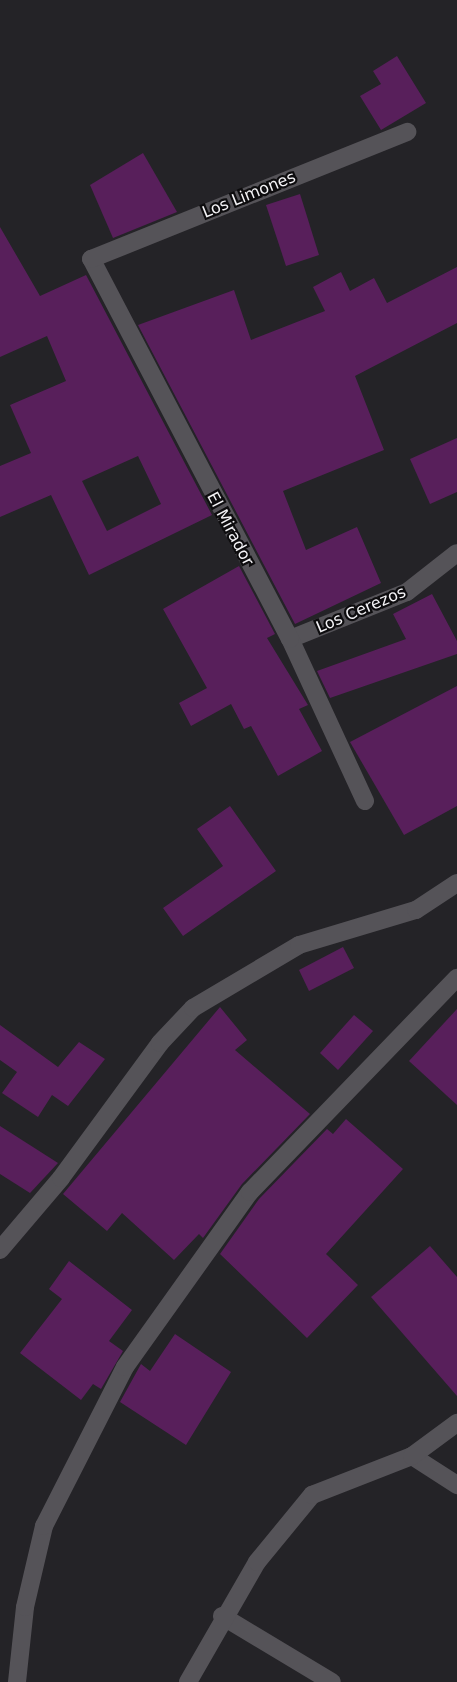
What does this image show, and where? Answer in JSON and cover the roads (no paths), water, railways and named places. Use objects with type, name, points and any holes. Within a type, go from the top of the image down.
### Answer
[{"type":"street","name":"Los Limones","points":[[91,259],[407,132]]},
{"type":"street","name":"El Mirador","points":[[91,259],[290,639],[365,801]]},
{"type":"street","name":"Los Cerezos","points":[[290,639],[407,592],[457,554]]},
{"type":"street","points":[[0,1250],[61,1178],[160,1043],[193,1008],[299,945],[416,910],[457,883]]},
{"type":"street","points":[[17,1682],[25,1607],[44,1526],[126,1367],[250,1192],[457,978]]},
{"type":"street","points":[[188,1682],[222,1616],[312,1495],[412,1456],[457,1424]]},
{"type":"street","points":[[412,1456],[457,1485]]},
{"type":"street","points":[[222,1616],[332,1682]]}]
